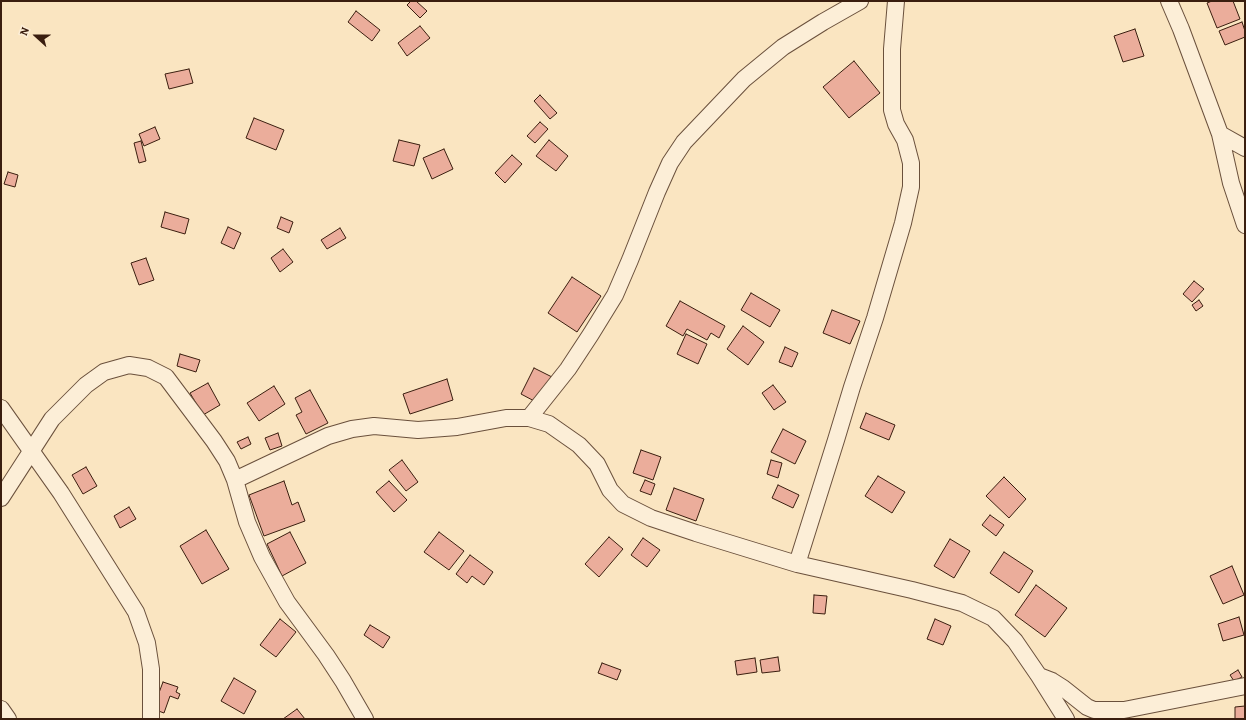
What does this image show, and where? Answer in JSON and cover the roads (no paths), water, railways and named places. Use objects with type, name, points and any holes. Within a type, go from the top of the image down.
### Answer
[{"type":"street","points":[[529,418],[568,369],[615,294],[670,163],[684,142],[744,79],[783,47],[860,1]]},
{"type":"street","points":[[797,564],[877,310],[903,224],[911,187],[911,163],[905,140],[896,124],[892,110],[892,49],[896,1]]},
{"type":"street","points":[[1169,1],[1220,134],[1231,183],[1245,225]]},
{"type":"street","points":[[1220,134],[1245,148]]},
{"type":"street","points":[[1,498],[52,419],[86,385],[104,372],[129,365],[148,368],[166,377],[214,440],[227,461],[235,480],[247,522],[266,563],[287,602],[330,662],[365,719]]},
{"type":"street","points":[[1,408],[62,493],[136,612],[147,643],[150,662],[151,719]]},
{"type":"street","points":[[235,480],[328,436],[352,429],[374,426],[418,430],[457,427],[506,418],[529,418],[549,424],[579,445],[597,464],[610,490],[623,504],[651,518],[797,564],[962,603],[993,618],[1015,641],[1066,719]]},
{"type":"street","points":[[1039,676],[1052,680],[1094,710],[1124,710],[1245,686]]},
{"type":"street","points":[[1,709],[8,719]]}]
